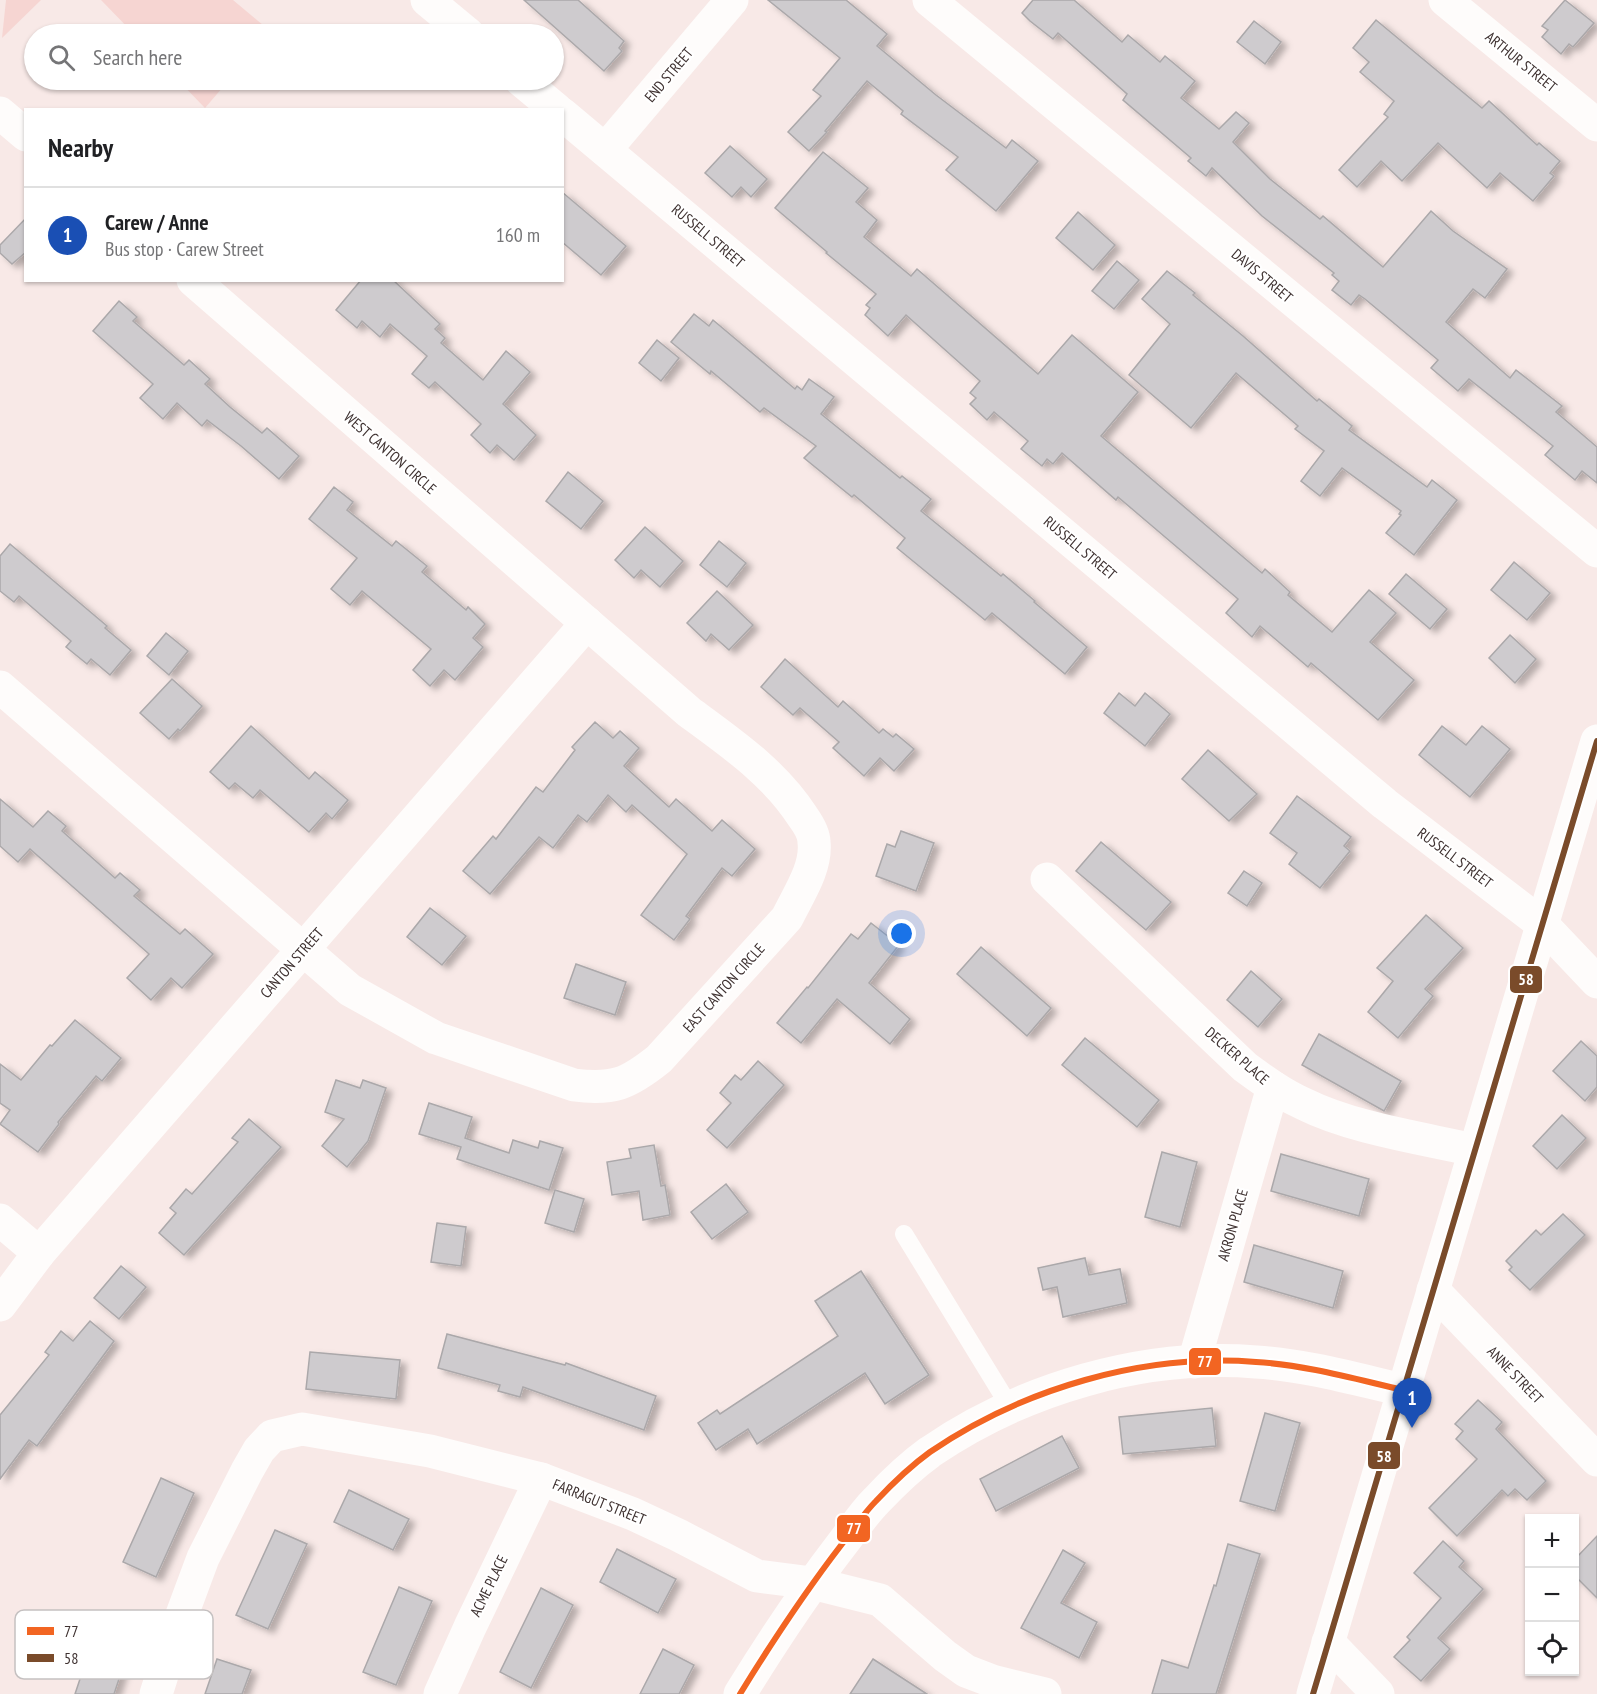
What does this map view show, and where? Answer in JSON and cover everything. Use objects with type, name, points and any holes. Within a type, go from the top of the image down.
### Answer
[{"type":"street","points":[[427,0],[456,24]]},
{"type":"street","name":"END STREET","points":[[605,150],[732,0]]},
{"type":"street","name":"DAVIS STREET","points":[[929,0],[1597,551]]},
{"type":"street","name":"ARTHUR STREET","points":[[1445,0],[1597,125]]},
{"type":"street","points":[[533,90],[555,108]]},
{"type":"street","points":[[0,113],[24,133]]},
{"type":"street","name":"RUSSELL STREET","points":[[564,116],[1385,804],[1542,924],[1597,981]]},
{"type":"street","name":"WEST CANTON CIRCLE","points":[[195,282],[587,623]]},
{"type":"street","name":"CANTON STREET","points":[[0,1305],[39,1253],[587,623]]},
{"type":"street","name":"EAST CANTON CIRCLE","points":[[304,950],[350,990],[436,1038],[574,1085],[597,1088],[633,1079],[659,1059],[787,918],[812,866],[814,841],[800,812],[760,766],[689,712],[587,623]]},
{"type":"street","points":[[0,687],[304,950]]},
{"type":"street","points":[[1313,1694],[1597,741]]},
{"type":"street","name":"DECKER PLACE","points":[[1047,879],[1245,1067],[1273,1087],[1305,1105],[1347,1121],[1474,1150]]},
{"type":"street","name":"AKRON PLACE","points":[[1194,1362],[1273,1087]]},
{"type":"street","points":[[0,1220],[39,1253]]},
{"type":"street","name":"ANNE STREET","points":[[1433,1290],[1597,1460]]},
{"type":"street","points":[[740,1694],[812,1584],[875,1502],[928,1454],[980,1422],[1010,1407],[1036,1396],[1095,1378],[1148,1367],[1194,1362],[1255,1362],[1305,1368],[1403,1390]]},
{"type":"street","name":"FARRAGUT STREET","points":[[185,1610],[203,1558],[258,1450],[273,1436],[302,1429],[430,1451],[542,1479],[678,1534],[758,1576],[812,1584],[880,1600],[945,1656],[966,1671],[1027,1692]]},
{"type":"street","name":"ACME PLACE","points":[[440,1694],[470,1626],[542,1479]]},
{"type":"street","points":[[1328,1642],[1378,1694]]},
{"type":"street","name":"FARRAGUT STREET","points":[[156,1694],[161,1679]]},
{"type":"lane","points":[[904,1234],[1010,1407]]},
{"type":"shaded area","points":[[6,0],[41,0],[2,38]]},
{"type":"shaded area","points":[[101,0],[233,0],[262,24],[124,24]]},
{"type":"shaded area","points":[[188,90],[220,90],[205,108]]},
{"type":"building","points":[[524,0],[578,0],[624,41],[619,48],[622,51],[604,71],[564,36],[564,24],[551,24]]},
{"type":"building","points":[[768,0],[846,0],[887,34],[877,46],[936,95],[1006,148],[1012,140],[1038,161],[996,211],[946,170],[958,157],[901,114],[903,111],[867,81],[809,151],[788,132],[821,96],[813,90],[840,58]]},
{"type":"building","points":[[1033,0],[1074,0],[1122,42],[1128,35],[1160,62],[1165,56],[1195,81],[1181,98],[1219,129],[1236,112],[1249,123],[1233,142],[1270,179],[1320,219],[1323,216],[1383,267],[1431,211],[1453,231],[1507,269],[1485,298],[1473,289],[1446,322],[1510,378],[1516,370],[1562,406],[1556,412],[1597,447],[1597,483],[1582,471],[1575,480],[1545,455],[1553,446],[1469,379],[1458,391],[1431,368],[1438,360],[1365,299],[1359,295],[1351,305],[1332,290],[1339,281],[1332,275],[1334,273],[1262,216],[1212,168],[1206,176],[1188,161],[1191,158],[1123,100],[1127,94],[1058,33],[1053,39],[1030,21],[1022,13]]},
{"type":"building","points":[[1565,0],[1594,23],[1573,47],[1569,44],[1561,54],[1542,37],[1548,30],[1542,26]]},
{"type":"building","points":[[1376,20],[1482,108],[1489,101],[1537,145],[1539,143],[1560,161],[1550,173],[1554,176],[1533,201],[1500,173],[1487,188],[1438,143],[1402,181],[1381,161],[1357,187],[1339,170],[1388,117],[1384,114],[1394,101],[1360,72],[1369,62],[1353,48]]},
{"type":"building","points":[[1254,21],[1281,42],[1265,64],[1237,42]]},
{"type":"building","points":[[730,146],[767,179],[751,197],[741,187],[732,197],[705,173]]},
{"type":"building","points":[[823,152],[868,188],[856,202],[877,220],[864,237],[911,276],[917,269],[1038,374],[1072,335],[1138,392],[1101,436],[1262,573],[1265,569],[1290,592],[1288,595],[1332,632],[1369,590],[1396,613],[1370,642],[1414,680],[1378,720],[1311,663],[1308,667],[1260,626],[1252,637],[1226,613],[1238,599],[1118,497],[1116,500],[1062,453],[1053,464],[1047,459],[1042,466],[1021,449],[1028,441],[994,412],[987,420],[970,404],[976,398],[970,393],[980,381],[906,315],[888,336],[865,315],[870,308],[866,305],[876,294],[775,208]]},
{"type":"building","points":[[564,194],[626,246],[601,275],[564,244]]},
{"type":"building","points":[[1078,212],[1115,245],[1093,270],[1056,238]]},
{"type":"building","points":[[24,220],[24,254],[12,264],[0,253],[0,245]]},
{"type":"building","points":[[1117,261],[1139,280],[1114,309],[1092,291]]},
{"type":"building","points":[[1167,271],[1317,401],[1319,399],[1352,426],[1349,430],[1427,487],[1432,480],[1457,500],[1414,555],[1386,533],[1401,515],[1399,514],[1401,511],[1342,468],[1320,496],[1301,481],[1324,451],[1295,429],[1298,426],[1236,373],[1191,428],[1129,375],[1170,324],[1142,299]]},
{"type":"building","points":[[359,282],[395,282],[440,324],[435,329],[445,338],[441,343],[483,380],[506,351],[530,372],[503,404],[536,435],[514,460],[497,445],[490,453],[471,435],[481,424],[435,382],[429,388],[412,374],[427,356],[390,324],[380,337],[362,321],[357,328],[336,310]]},
{"type":"building","points":[[119,301],[137,317],[133,321],[184,365],[189,360],[210,379],[205,384],[230,407],[262,433],[267,428],[299,456],[279,479],[207,420],[202,426],[177,403],[163,419],[140,398],[153,384],[93,331]]},
{"type":"building","points":[[694,314],[709,326],[713,320],[795,389],[797,386],[802,390],[809,379],[834,397],[821,414],[900,478],[902,476],[931,499],[921,511],[1001,576],[1003,574],[1087,647],[1065,674],[992,613],[985,620],[897,548],[905,538],[854,495],[852,497],[804,458],[816,446],[764,408],[760,412],[711,371],[710,374],[671,342]]},
{"type":"building","points":[[657,340],[679,358],[661,381],[639,363]]},
{"type":"building","points":[[568,472],[603,501],[581,529],[546,501]]},
{"type":"building","points":[[334,487],[353,502],[347,510],[392,546],[396,541],[427,566],[422,572],[466,610],[468,607],[485,624],[473,638],[483,647],[455,680],[444,670],[430,686],[413,670],[431,649],[362,591],[350,605],[331,589],[357,558],[309,519]]},
{"type":"building","points":[[645,527],[683,561],[660,587],[641,570],[634,578],[615,560]]},
{"type":"building","points":[[719,541],[746,563],[727,587],[700,565]]},
{"type":"building","points":[[10,544],[107,626],[105,628],[131,650],[110,675],[91,659],[87,664],[66,647],[71,641],[19,596],[14,602],[0,591],[0,556]]},
{"type":"building","points":[[1514,562],[1550,593],[1527,620],[1491,590]]},
{"type":"building","points":[[1406,574],[1447,609],[1430,629],[1389,594]]},
{"type":"building","points":[[717,591],[753,625],[729,650],[711,634],[706,641],[687,623]]},
{"type":"building","points":[[166,633],[188,651],[169,675],[147,656]]},
{"type":"building","points":[[1510,635],[1536,659],[1515,683],[1489,658]]},
{"type":"building","points":[[785,659],[838,707],[843,701],[879,733],[883,729],[893,737],[896,734],[914,749],[894,771],[880,758],[864,776],[833,748],[839,742],[800,708],[793,715],[761,687]]},
{"type":"building","points":[[172,679],[202,706],[180,731],[178,729],[169,739],[140,713]]},
{"type":"building","points":[[1119,693],[1135,706],[1145,693],[1170,714],[1145,746],[1104,713]]},
{"type":"building","points":[[595,722],[613,738],[620,731],[639,748],[624,766],[669,807],[676,799],[712,831],[722,820],[755,849],[732,876],[722,868],[686,916],[690,919],[674,940],[641,915],[687,854],[632,805],[626,812],[608,795],[587,822],[578,815],[553,848],[539,837],[490,894],[463,871],[493,836],[496,839],[536,787],[543,792],[575,750],[572,747]]},
{"type":"building","points":[[251,726],[309,779],[315,772],[348,800],[332,819],[326,813],[309,832],[260,790],[253,798],[235,783],[229,789],[210,772]]},
{"type":"building","points":[[1442,726],[1466,745],[1482,726],[1510,749],[1470,797],[1419,755]]},
{"type":"building","points":[[1208,750],[1257,794],[1229,821],[1182,779]]},
{"type":"building","points":[[1297,796],[1351,837],[1344,846],[1350,851],[1320,888],[1289,864],[1297,853],[1270,833]]},
{"type":"building","points":[[0,799],[33,827],[48,811],[66,826],[62,831],[115,878],[120,873],[140,890],[134,896],[180,934],[185,929],[213,954],[182,988],[171,978],[151,1000],[127,978],[149,954],[30,849],[18,862],[0,846]]},
{"type":"building","points":[[901,831],[934,843],[916,891],[876,876],[887,844],[895,847]]},
{"type":"building","points":[[1101,842],[1171,902],[1146,930],[1076,871]]},
{"type":"building","points":[[1244,871],[1262,883],[1247,906],[1228,893]]},
{"type":"building","points":[[430,908],[466,936],[442,965],[407,937]]},
{"type":"building","points":[[1426,915],[1463,948],[1425,989],[1433,996],[1398,1038],[1368,1012],[1393,981],[1377,968]]},
{"type":"building","points":[[871,923],[899,945],[869,983],[910,1019],[890,1044],[837,999],[801,1043],[777,1023],[851,934],[858,939]]},
{"type":"building","points":[[981,947],[1051,1008],[1027,1036],[957,974]]},
{"type":"building","points":[[576,964],[626,982],[615,1015],[564,998]]},
{"type":"building","points":[[1251,971],[1282,999],[1258,1027],[1227,1000]]},
{"type":"building","points":[[75,1020],[121,1058],[102,1081],[96,1076],[58,1122],[59,1124],[38,1152],[0,1124],[10,1110],[0,1103],[0,1064],[21,1080],[50,1045],[52,1046]]},
{"type":"building","points":[[1319,1034],[1401,1081],[1384,1111],[1302,1065]]},
{"type":"building","points":[[1085,1038],[1159,1100],[1137,1127],[1062,1065]]},
{"type":"building","points":[[1581,1041],[1597,1056],[1597,1087],[1585,1101],[1553,1071]]},
{"type":"building","points":[[758,1061],[784,1085],[727,1148],[707,1130],[731,1103],[720,1093],[735,1075],[741,1080]]},
{"type":"building","points":[[336,1080],[360,1088],[363,1080],[386,1088],[368,1141],[347,1167],[322,1146],[344,1119],[325,1112]]},
{"type":"building","points":[[429,1103],[472,1117],[465,1138],[509,1153],[513,1140],[538,1148],[540,1141],[563,1148],[549,1190],[457,1159],[461,1147],[419,1134]]},
{"type":"building","points":[[1562,1115],[1586,1138],[1557,1169],[1533,1146]]},
{"type":"building","points":[[249,1119],[281,1147],[184,1255],[159,1233],[176,1213],[170,1208],[186,1189],[192,1194],[238,1142],[232,1138]]},
{"type":"building","points":[[654,1145],[661,1186],[665,1185],[670,1215],[643,1220],[639,1191],[612,1195],[607,1162],[631,1158],[629,1149]]},
{"type":"building","points":[[1162,1152],[1197,1162],[1180,1227],[1145,1217]]},
{"type":"building","points":[[1281,1154],[1369,1179],[1359,1216],[1271,1191]]},
{"type":"building","points":[[726,1184],[748,1212],[712,1239],[691,1212]]},
{"type":"building","points":[[555,1190],[584,1199],[574,1232],[545,1223]]},
{"type":"building","points":[[1563,1214],[1585,1235],[1530,1290],[1509,1270],[1512,1267],[1506,1261],[1536,1230],[1541,1235]]},
{"type":"building","points":[[437,1223],[466,1227],[461,1266],[431,1262]]},
{"type":"building","points":[[1254,1245],[1343,1271],[1333,1308],[1244,1282]]},
{"type":"building","points":[[1085,1258],[1089,1275],[1120,1269],[1127,1303],[1063,1317],[1057,1287],[1043,1290],[1038,1268]]},
{"type":"building","points":[[121,1266],[146,1287],[119,1319],[94,1298]]},
{"type":"building","points":[[861,1271],[929,1375],[885,1404],[865,1373],[757,1444],[748,1429],[716,1450],[698,1423],[717,1410],[720,1414],[838,1336],[815,1301]]},
{"type":"building","points":[[90,1321],[114,1341],[37,1446],[29,1440],[0,1479],[0,1415],[49,1355],[45,1352],[61,1331],[73,1341]]},
{"type":"building","points":[[447,1334],[565,1365],[566,1363],[656,1396],[644,1430],[523,1387],[520,1397],[498,1391],[500,1385],[438,1368]]},
{"type":"building","points":[[310,1352],[400,1360],[396,1399],[306,1389]]},
{"type":"building","points":[[1478,1400],[1502,1422],[1496,1429],[1546,1481],[1527,1500],[1515,1489],[1508,1496],[1502,1490],[1457,1536],[1429,1508],[1477,1459],[1456,1439],[1463,1431],[1455,1424]]},
{"type":"building","points":[[1212,1408],[1216,1446],[1123,1454],[1119,1417]]},
{"type":"building","points":[[1265,1413],[1300,1423],[1275,1511],[1240,1501]]},
{"type":"building","points":[[1062,1436],[1079,1468],[996,1511],[980,1479]]},
{"type":"building","points":[[161,1478],[194,1493],[156,1577],[123,1562]]},
{"type":"building","points":[[349,1490],[409,1519],[393,1550],[334,1522]]},
{"type":"building","points":[[275,1530],[307,1544],[268,1629],[236,1615]]},
{"type":"building","points":[[1597,1536],[1597,1598],[1579,1580],[1579,1555]]},
{"type":"building","points":[[1443,1541],[1464,1561],[1459,1567],[1483,1589],[1438,1638],[1450,1649],[1421,1681],[1394,1657],[1410,1640],[1407,1637],[1441,1598],[1414,1573]]},
{"type":"building","points":[[1228,1544],[1260,1554],[1216,1694],[1152,1694],[1162,1660],[1188,1668]]},
{"type":"building","points":[[617,1549],[676,1579],[658,1613],[600,1582]]},
{"type":"building","points":[[1063,1550],[1085,1563],[1061,1603],[1097,1622],[1079,1658],[1021,1628]]},
{"type":"building","points":[[399,1587],[432,1601],[396,1685],[363,1672]]},
{"type":"building","points":[[541,1588],[573,1605],[531,1688],[500,1672]]},
{"type":"building","points":[[663,1649],[694,1665],[679,1694],[640,1694]]},
{"type":"building","points":[[217,1659],[251,1670],[242,1694],[205,1694],[210,1679],[213,1679]]},
{"type":"building","points":[[873,1659],[927,1694],[850,1694]]},
{"type":"building","points":[[80,1679],[119,1679],[114,1694],[75,1694]]},
{"type":"transit line","name":"58","points":[[1313,1694],[1597,741]]},
{"type":"transit line","name":"77","points":[[740,1694],[802,1599],[871,1506],[902,1475],[930,1452],[1004,1410],[1044,1393],[1085,1380],[1170,1363],[1256,1362],[1293,1366],[1403,1390]]},
{"type":"place","name":"Carew / Anne","points":[[1412,1428]]}]
